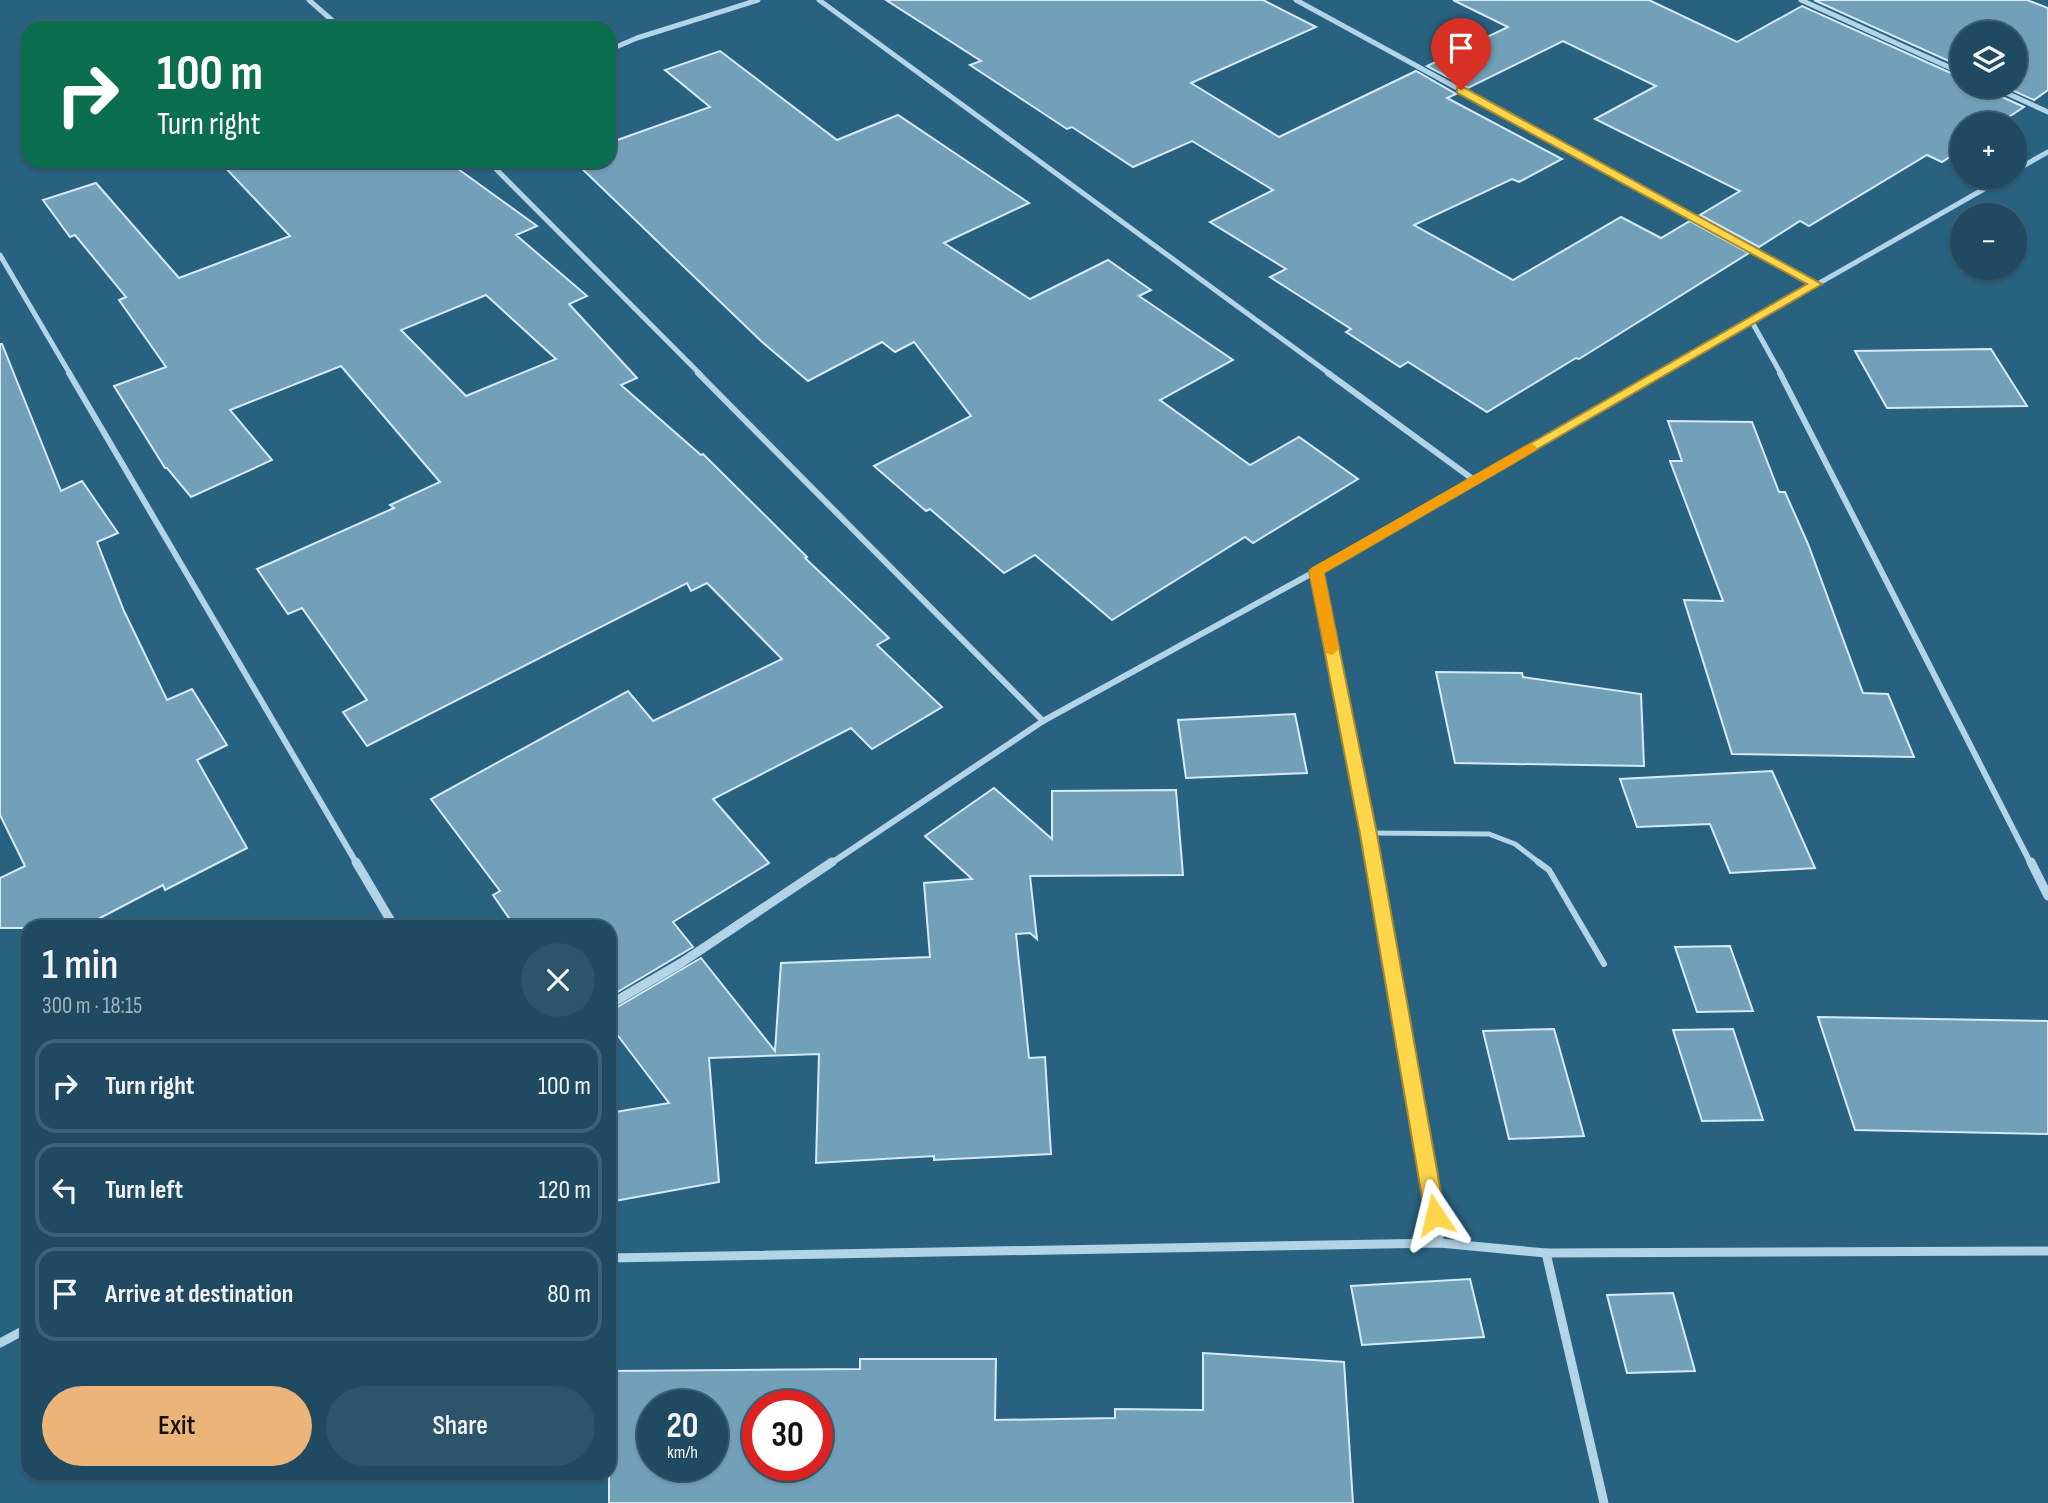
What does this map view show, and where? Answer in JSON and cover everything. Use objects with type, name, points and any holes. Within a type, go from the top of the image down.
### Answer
[{"type":"street","points":[[309,0],[333,21]]},
{"type":"street","points":[[616,47],[758,0]]},
{"type":"street","points":[[819,0],[1474,480]]},
{"type":"street","points":[[1296,0],[1816,284]]},
{"type":"street","points":[[1801,0],[1950,68]]},
{"type":"street","points":[[2018,98],[2048,111]]},
{"type":"street","points":[[2027,164],[2048,152]]},
{"type":"street","points":[[495,168],[1043,721]]},
{"type":"street","points":[[616,1001],[681,964],[1043,721],[1316,571],[1984,189]]},
{"type":"street","points":[[0,255],[389,920]]},
{"type":"street","points":[[1752,322],[1785,381],[2048,897]]},
{"type":"street","points":[[1316,571],[1368,834],[1440,1242]]},
{"type":"street","points":[[616,1258],[1440,1242],[1546,1253],[2048,1251]]},
{"type":"street","points":[[1546,1253],[1604,1503]]},
{"type":"street","points":[[0,1343],[21,1332]]},
{"type":"lane","points":[[1368,834],[1489,834],[1515,844],[1549,870],[1604,964]]},
{"type":"building","points":[[886,0],[1263,0],[1316,27],[1191,83],[1279,137],[1416,71],[1456,94],[1447,98],[1562,159],[1519,182],[1512,179],[1414,225],[1513,280],[1621,217],[1661,238],[1690,221],[1749,253],[1579,359],[1576,358],[1487,412],[1408,362],[1400,367],[1346,332],[1351,329],[1270,277],[1286,269],[1210,222],[1273,190],[1192,141],[1133,167],[1072,127],[1067,129],[970,65],[981,61]]},
{"type":"building","points":[[1453,0],[1649,0],[1737,42],[1802,6],[1950,73],[1950,98],[2004,98],[2024,107],[2016,112],[1950,112],[1950,157],[1942,162],[1927,155],[1809,226],[1800,221],[1759,247],[1700,215],[1740,191],[1595,119],[1656,86],[1563,41],[1468,88],[1427,66],[1508,27]]},
{"type":"building","points":[[1814,0],[2027,0],[2048,8],[2048,90],[2034,100],[2027,97],[2027,21],[1950,21],[1950,62]]},
{"type":"building","points":[[720,51],[837,140],[898,115],[1029,203],[944,243],[1030,299],[1108,260],[1151,290],[1139,296],[1233,360],[1160,400],[1250,465],[1299,437],[1358,479],[1253,543],[1245,537],[1112,620],[1035,555],[1004,573],[930,509],[926,511],[874,466],[971,416],[914,342],[895,352],[882,342],[808,381],[761,341],[581,168],[616,168],[616,141],[710,107],[665,70]]},
{"type":"building","points":[[226,168],[457,168],[537,226],[516,235],[587,296],[569,304],[637,378],[621,385],[703,454],[807,557],[805,558],[889,638],[877,645],[942,707],[872,749],[851,728],[713,799],[769,863],[673,922],[693,947],[616,993],[616,920],[510,920],[493,895],[500,891],[431,799],[628,691],[653,721],[782,659],[707,583],[691,591],[687,583],[367,746],[343,712],[367,700],[302,608],[288,614],[257,569],[394,508],[390,505],[440,482],[341,366],[230,410],[272,460],[191,497],[165,468],[114,386],[166,367],[119,300],[126,297],[75,235],[70,237],[43,200],[96,183],[179,278],[290,236]],"holes":[[[486,295],[556,359],[466,396],[401,330]]]},
{"type":"building","points":[[2,344],[61,491],[82,481],[118,533],[97,542],[124,611],[167,700],[192,689],[227,745],[197,760],[247,848],[165,890],[163,885],[96,920],[21,920],[21,928],[0,928],[0,878],[25,866],[0,815]]},
{"type":"building","points":[[1991,349],[2027,406],[1887,408],[1855,351]]},
{"type":"building","points":[[1668,421],[1752,422],[1779,492],[1785,492],[1808,544],[1863,693],[1888,694],[1914,757],[1732,754],[1684,600],[1723,601],[1670,461],[1682,461]]},
{"type":"building","points":[[1436,672],[1522,673],[1523,677],[1641,694],[1644,766],[1455,763]]},
{"type":"building","points":[[1295,714],[1307,773],[1186,778],[1178,720]]},
{"type":"building","points":[[1772,771],[1815,868],[1730,873],[1710,824],[1637,827],[1620,779]]},
{"type":"building","points":[[994,788],[1052,839],[1052,791],[1176,790],[1183,875],[1030,876],[1037,939],[1030,933],[1016,934],[1029,1058],[1045,1057],[1051,1154],[934,1160],[934,1156],[816,1163],[819,1054],[709,1058],[719,1182],[616,1201],[616,1112],[669,1103],[616,1033],[616,1008],[701,958],[775,1051],[781,963],[930,957],[924,883],[972,879],[925,836]]},
{"type":"building","points":[[1730,946],[1753,1011],[1697,1012],[1675,947]]},
{"type":"building","points":[[1818,1017],[2048,1021],[2048,1134],[1855,1130]]},
{"type":"building","points":[[1554,1029],[1584,1136],[1509,1139],[1483,1031]]},
{"type":"building","points":[[1733,1029],[1763,1120],[1702,1121],[1673,1030]]},
{"type":"building","points":[[1470,1279],[1484,1337],[1362,1345],[1351,1286]]},
{"type":"building","points":[[1673,1293],[1695,1371],[1627,1373],[1607,1295]]},
{"type":"building","points":[[1203,1353],[1344,1362],[1353,1503],[609,1503],[609,1480],[616,1480],[616,1371],[860,1369],[860,1359],[996,1359],[995,1420],[1115,1418],[1115,1409],[1203,1410]]},
{"type":"slow traffic","points":[[1332,649],[1316,571],[1531,448]]},
{"type":"route","points":[[1435,1215],[1368,834],[1316,571],[1816,284],[1461,90]]}]
